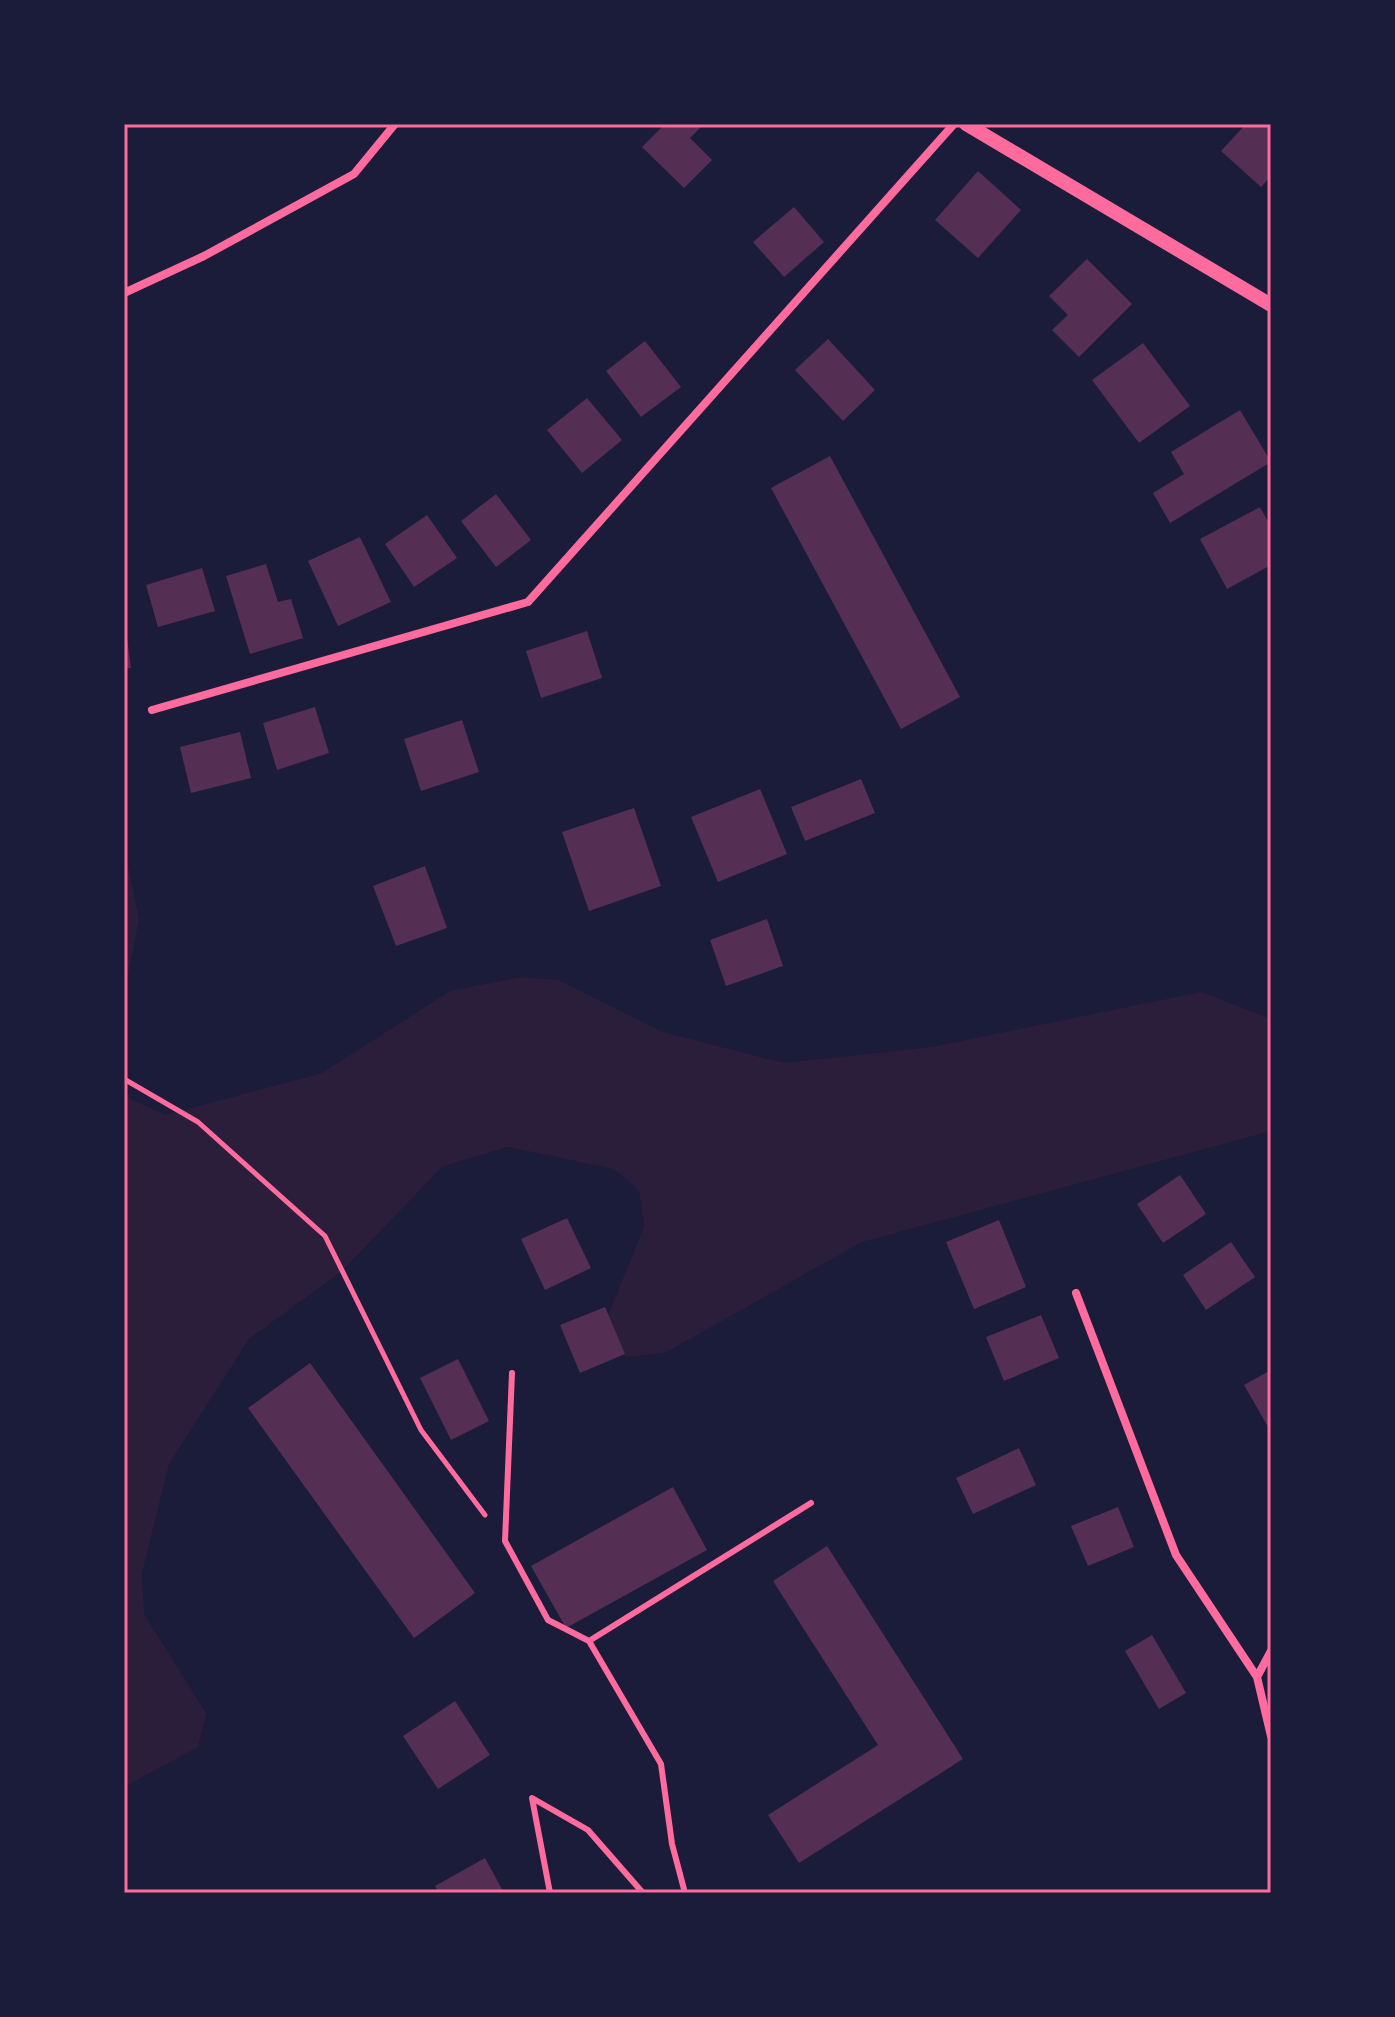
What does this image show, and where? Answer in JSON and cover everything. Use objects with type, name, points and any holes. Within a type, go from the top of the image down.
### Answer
[{"type":"street","points":[[124,293],[204,256],[354,174],[395,124]]},
{"type":"street","points":[[152,710],[528,602],[954,124]]},
{"type":"street","points":[[966,124],[1271,305]]},
{"type":"street","points":[[1076,1293],[1176,1555],[1257,1677],[1271,1736]]},
{"type":"street","points":[[1257,1677],[1271,1651]]},
{"type":"lane","points":[[512,1373],[505,1541],[548,1620],[589,1641],[661,1764],[672,1844],[685,1893]]},
{"type":"lane","points":[[589,1641],[811,1503]]},
{"type":"lane","points":[[550,1893],[532,1798],[588,1830],[643,1893]]},
{"type":"path","points":[[124,1079],[198,1122],[325,1236],[421,1430],[505,1541]]},
{"type":"shaded area","points":[[124,847],[139,919],[124,994]]},
{"type":"shaded area","points":[[521,977],[558,980],[663,1032],[783,1063],[932,1047],[1201,992],[1271,1019],[1271,1131],[862,1242],[665,1353],[626,1357],[602,1330],[644,1227],[639,1190],[614,1169],[508,1147],[443,1166],[341,1272],[249,1339],[169,1464],[142,1573],[144,1614],[206,1713],[198,1747],[124,1787],[124,1089],[131,1099],[165,1115],[322,1073],[450,991]]},
{"type":"building","points":[[665,124],[696,124],[700,128],[690,138],[712,160],[684,188],[642,147]]},
{"type":"building","points":[[1246,124],[1271,124],[1271,176],[1261,187],[1221,151]]},
{"type":"building","points":[[978,171],[1021,210],[978,258],[935,220]]},
{"type":"building","points":[[794,207],[824,242],[784,277],[753,242]]},
{"type":"building","points":[[1087,259],[1132,304],[1079,357],[1052,330],[1068,315],[1049,296]]},
{"type":"building","points":[[828,339],[875,390],[843,421],[795,370]]},
{"type":"building","points":[[645,341],[681,387],[641,417],[606,371]]},
{"type":"building","points":[[1143,343],[1190,406],[1139,443],[1092,380]]},
{"type":"building","points":[[587,398],[622,440],[582,473],[547,430]]},
{"type":"building","points":[[1240,410],[1271,462],[1170,523],[1153,493],[1184,474],[1171,452]]},
{"type":"building","points":[[830,456],[960,697],[901,729],[771,488]]},
{"type":"building","points":[[496,494],[531,540],[496,567],[461,521]]},
{"type":"building","points":[[1260,507],[1271,527],[1271,565],[1227,589],[1200,539]]},
{"type":"building","points":[[427,515],[457,558],[414,587],[385,544]]},
{"type":"building","points":[[360,537],[391,602],[338,626],[308,561]]},
{"type":"building","points":[[266,564],[278,602],[291,599],[303,638],[250,654],[226,576]]},
{"type":"building","points":[[202,568],[215,611],[158,627],[146,585]]},
{"type":"building","points":[[124,631],[131,668],[124,669]]},
{"type":"building","points":[[587,631],[602,678],[541,698],[526,651]]},
{"type":"building","points":[[315,707],[329,753],[277,770],[263,723]]},
{"type":"building","points":[[462,720],[479,772],[421,791],[404,739]]},
{"type":"building","points":[[240,732],[251,778],[191,793],[180,747]]},
{"type":"building","points":[[861,779],[875,813],[805,841],[791,807]]},
{"type":"building","points":[[760,789],[787,854],[718,882],[691,817]]},
{"type":"building","points":[[634,808],[661,886],[589,911],[562,832]]},
{"type":"building","points":[[425,866],[447,928],[396,946],[373,886]]},
{"type":"building","points":[[767,919],[783,966],[726,986],[710,940]]},
{"type":"building","points":[[1180,1175],[1206,1214],[1163,1243],[1137,1204]]},
{"type":"building","points":[[567,1218],[591,1268],[545,1290],[521,1239]]},
{"type":"building","points":[[999,1220],[1026,1287],[974,1309],[946,1242]]},
{"type":"building","points":[[1231,1242],[1255,1277],[1206,1310],[1183,1275]]},
{"type":"building","points":[[605,1307],[625,1354],[580,1373],[560,1325]]},
{"type":"building","points":[[1041,1315],[1059,1358],[1004,1381],[986,1337]]},
{"type":"building","points":[[458,1359],[489,1421],[451,1440],[420,1378]]},
{"type":"building","points":[[310,1363],[475,1593],[414,1638],[248,1408]]},
{"type":"building","points":[[1271,1370],[1271,1432],[1244,1385]]},
{"type":"building","points":[[1019,1448],[1036,1485],[973,1514],[956,1478]]},
{"type":"building","points":[[673,1487],[707,1550],[566,1628],[531,1566]]},
{"type":"building","points":[[1118,1507],[1134,1547],[1088,1566],[1071,1526]]},
{"type":"building","points":[[827,1546],[963,1759],[799,1863],[768,1815],[878,1745],[773,1581]]},
{"type":"building","points":[[1152,1635],[1186,1693],[1159,1709],[1125,1651]]},
{"type":"building","points":[[455,1701],[490,1755],[438,1789],[403,1736]]},
{"type":"building","points":[[485,1858],[504,1893],[439,1893],[435,1886]]}]
